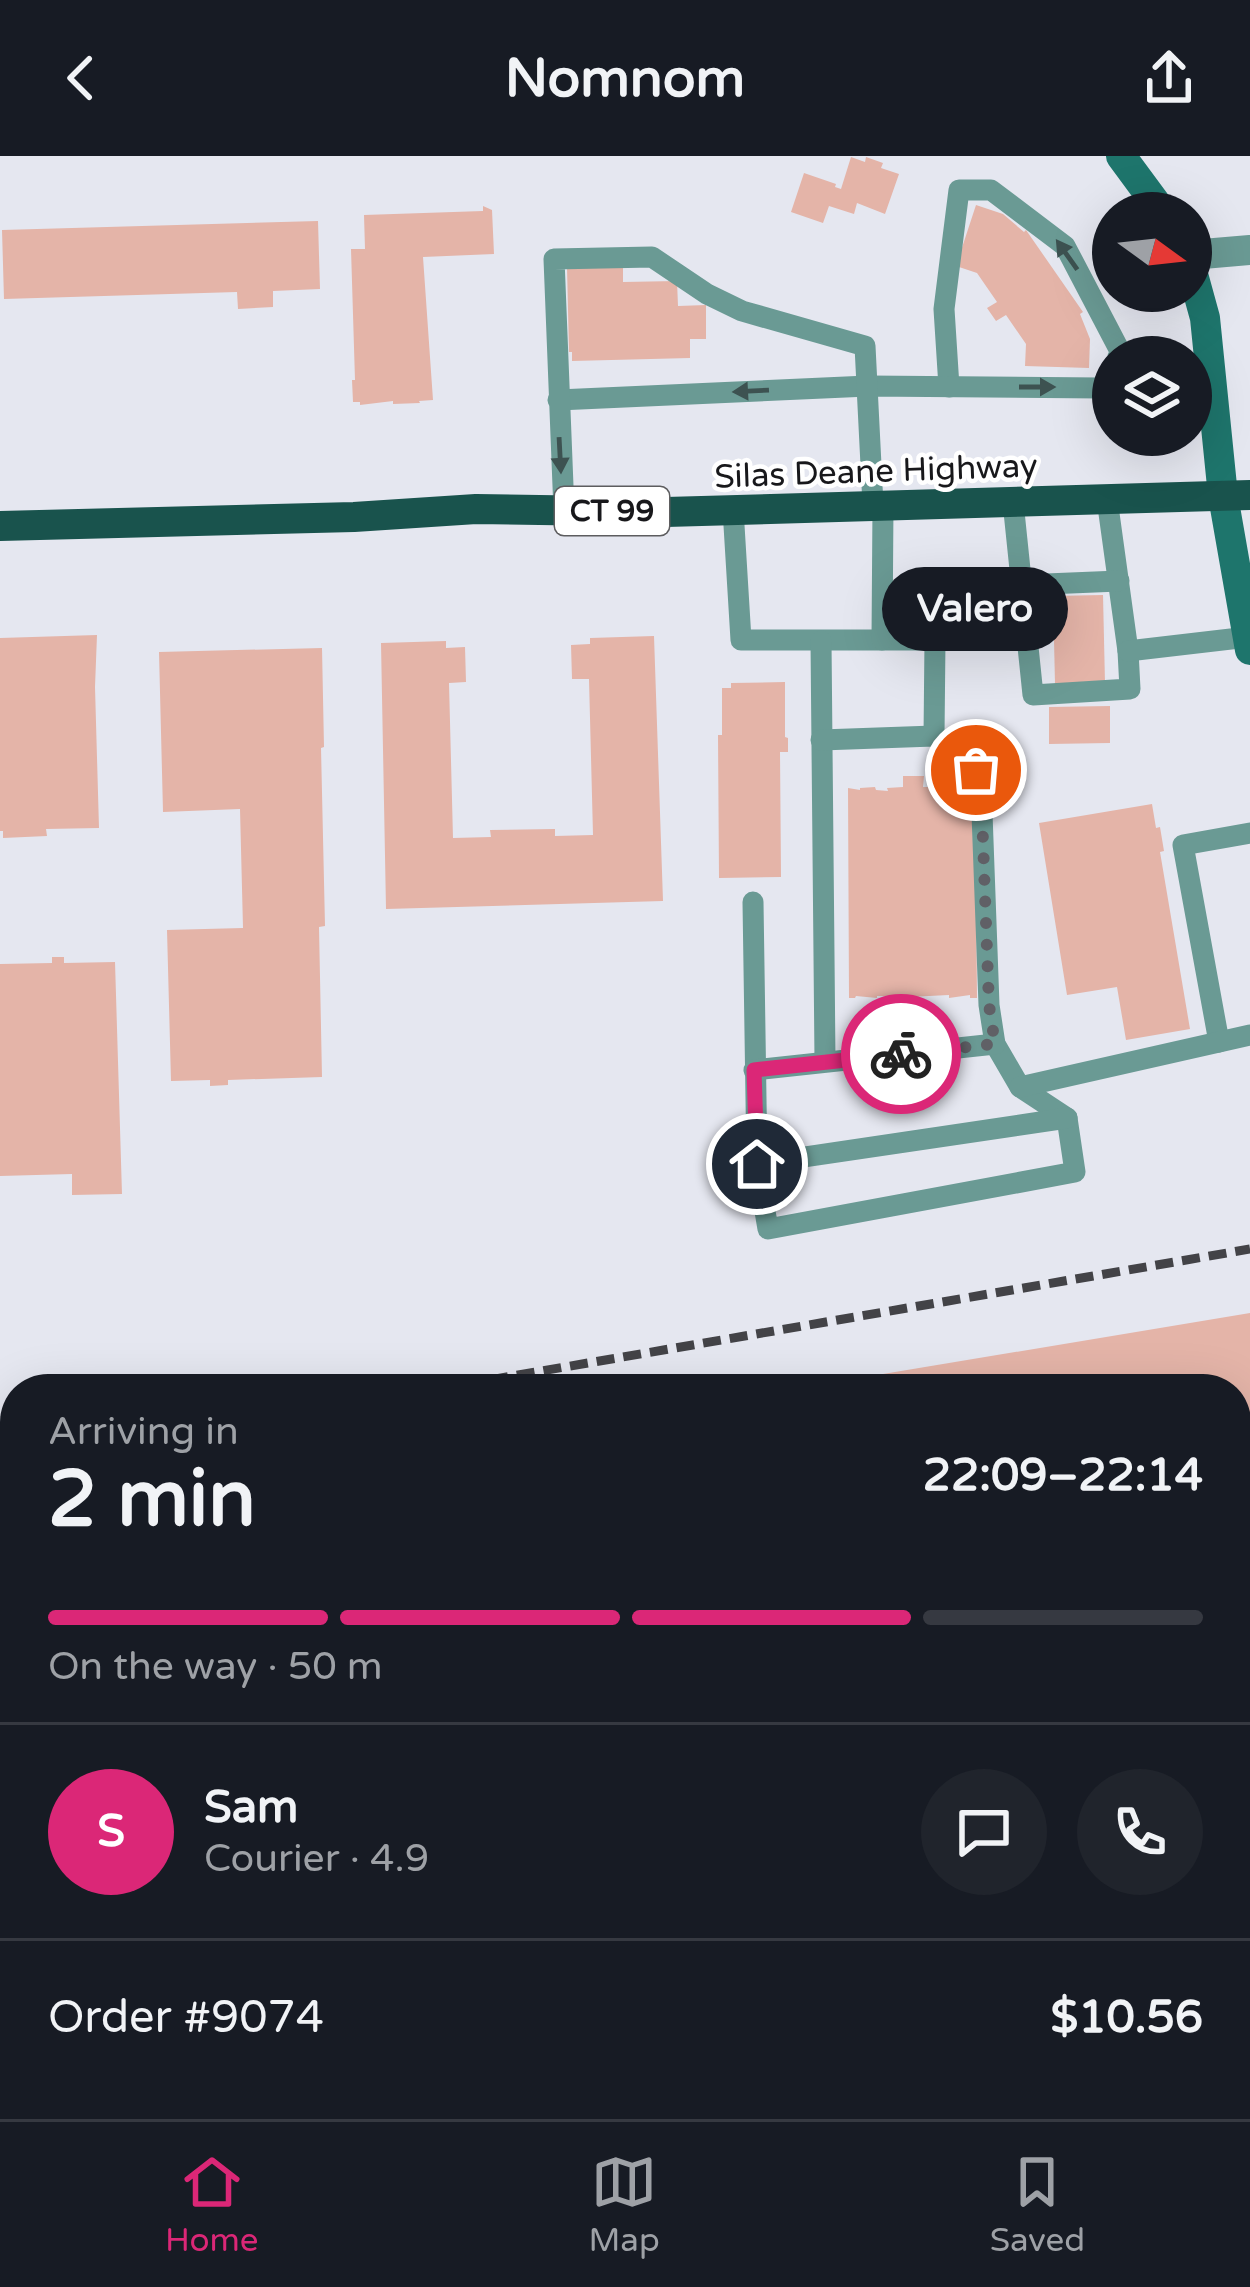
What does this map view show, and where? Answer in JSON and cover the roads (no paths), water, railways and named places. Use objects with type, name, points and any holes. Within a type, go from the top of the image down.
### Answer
[{"type":"main road","points":[[1121,156],[1148,192]]},
{"type":"main road","points":[[1202,312],[1237,495],[1249,644]]},
{"type":"main road","name":"Silas Deane Highway","points":[[0,526],[354,517],[476,509],[733,509],[1237,495]]},
{"type":"street","points":[[1212,253],[1250,250]]},
{"type":"lane","points":[[949,387],[944,309],[959,190],[991,190],[1064,246],[1112,336]]},
{"type":"lane","points":[[564,511],[554,259],[652,257],[707,294],[742,310],[865,346],[878,505],[882,640]]},
{"type":"lane","points":[[558,400],[868,386],[1092,388]]},
{"type":"lane","points":[[1013,502],[1033,695],[1130,689],[1119,640],[1119,581],[1107,499]]},
{"type":"lane","points":[[733,509],[741,640],[935,640],[934,736]]},
{"type":"lane","points":[[1022,585],[1119,581]]},
{"type":"lane","points":[[1028,639],[1054,638]]},
{"type":"lane","points":[[1119,640],[1249,644]]},
{"type":"lane","points":[[820,641],[825,1061]]},
{"type":"lane","points":[[753,902],[757,1164],[769,1229],[1075,1172],[1067,1118],[1020,1088],[995,1044],[989,1005],[981,786],[976,770],[934,736],[821,740]]},
{"type":"lane","points":[[1219,1042],[1183,845],[1250,833]]},
{"type":"lane","points":[[1020,1088],[1250,1035]]},
{"type":"lane","points":[[754,1070],[995,1044]]},
{"type":"lane","points":[[757,1164],[1067,1118]]},
{"type":"railway","points":[[524,1374],[1250,1249]]},
{"type":"place","name":"Valero","points":[[976,770]]}]
